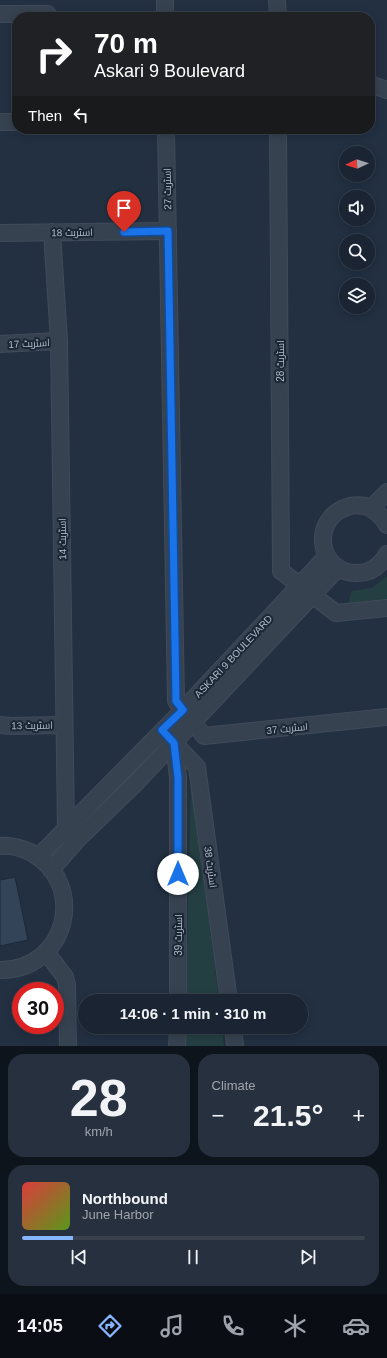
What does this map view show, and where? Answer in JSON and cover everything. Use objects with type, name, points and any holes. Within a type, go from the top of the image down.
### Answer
[{"type":"street","points":[[165,0],[165,12]]},
{"type":"street","points":[[277,0],[278,12]]},
{"type":"street","points":[[24,12],[49,10]]},
{"type":"street","points":[[0,14],[12,13]]},
{"type":"street","points":[[375,86],[387,90]]},
{"type":"street","points":[[0,122],[12,122]]},
{"type":"street","name":"اسٹریٹ 27","points":[[166,134],[176,701],[188,716]]},
{"type":"street","name":"اسٹریٹ 28","points":[[278,134],[281,571],[299,585]]},
{"type":"street","name":"اسٹریٹ 18","points":[[0,233],[168,231]]},
{"type":"street","name":"اسٹریٹ 14","points":[[52,232],[58,341],[64,725],[71,835]]},
{"type":"street","name":"اسٹریٹ 17","points":[[0,344],[58,341]]},
{"type":"street","points":[[387,492],[382,517],[361,505],[340,509],[326,524],[323,535],[323,546],[326,556],[338,568],[349,572],[361,573],[372,570],[382,562],[387,554]]},
{"type":"street","name":"ASKARI 9 BOULEVARD","points":[[38,857],[71,835],[135,784],[174,743],[188,716],[299,585],[326,556]]},
{"type":"street","name":"ASKARI 9 BOULEVARD","points":[[52,870],[71,835],[162,730],[188,716],[313,596],[338,568]]},
{"type":"street","points":[[299,585],[336,613],[387,608]]},
{"type":"street","name":"اسٹریٹ 37","points":[[188,716],[204,736],[387,717]]},
{"type":"street","name":"اسٹریٹ 13","points":[[0,725],[64,725]]},
{"type":"street","points":[[162,730],[174,743]]},
{"type":"street","name":"اسٹریٹ 39","points":[[174,743],[178,778],[178,994]]},
{"type":"street","name":"اسٹریٹ 38","points":[[174,743],[197,767],[228,994]]},
{"type":"street","points":[[0,846],[23,849],[38,857],[52,870],[62,890],[64,912],[59,934],[46,952],[30,964],[12,970],[0,970]]},
{"type":"street","points":[[46,952],[65,977],[67,985],[68,1046]]},
{"type":"street","points":[[178,1034],[178,1046]]},
{"type":"street","points":[[234,1034],[236,1046]]},
{"type":"green space","points":[[387,576],[387,599],[348,603],[352,591],[372,588]]},
{"type":"green space","points":[[191,777],[218,994],[186,994]]},
{"type":"green space","points":[[186,1034],[223,1034],[224,1046],[185,1046]]},
{"type":"building","points":[[15,877],[28,940],[0,946],[0,880]]},
{"type":"route","points":[[124,232],[168,231],[176,701],[183,710],[162,730],[174,743],[178,778],[178,874]]}]
